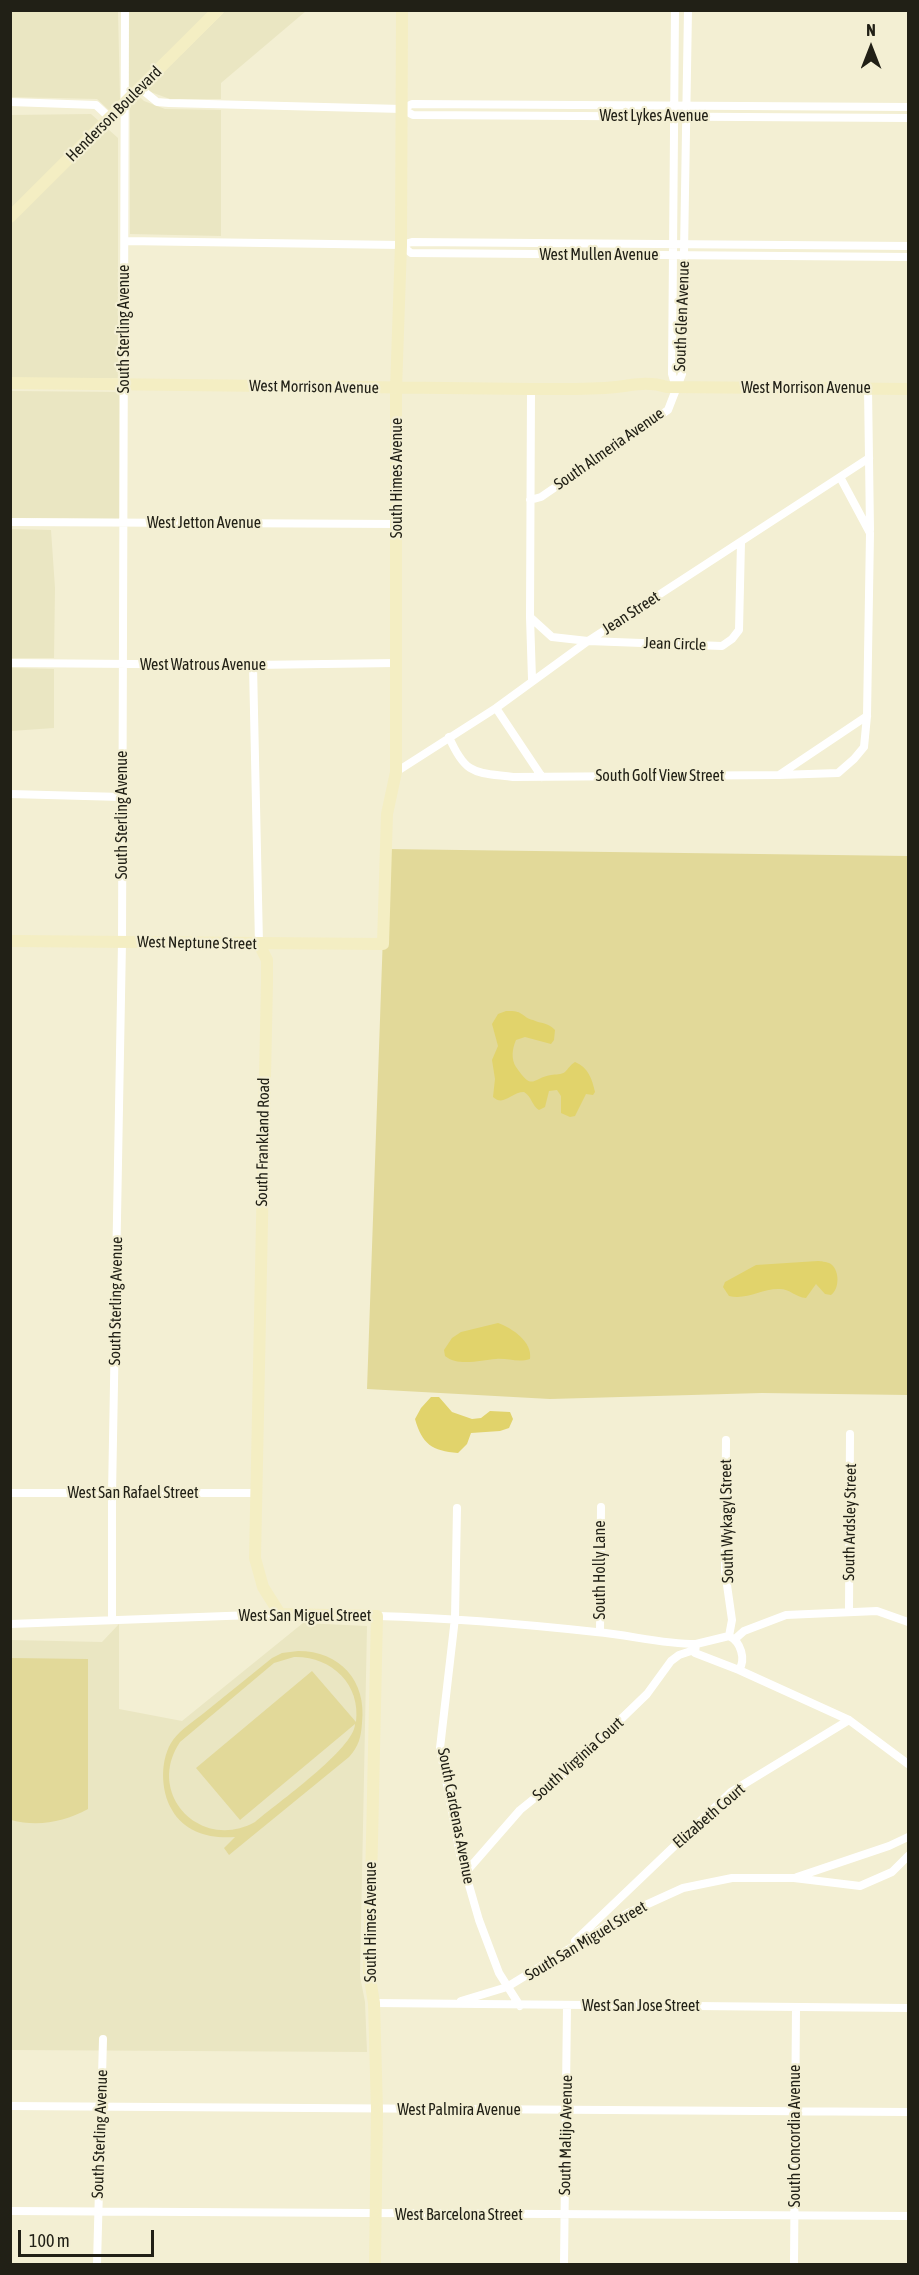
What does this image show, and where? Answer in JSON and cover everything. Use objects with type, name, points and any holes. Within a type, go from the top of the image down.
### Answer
[{"type":"street","name":"South Sterling Avenue","points":[[112,1619],[112,1494],[122,942],[125,10]]},
{"type":"street","name":"Henderson Boulevard","points":[[10,217],[218,10]]},
{"type":"street","name":"South Himes Avenue","points":[[383,944],[387,814],[396,772],[396,389],[401,245],[402,10]]},
{"type":"street","name":"South Glen Avenue","points":[[671,387],[675,10]]},
{"type":"street","name":"South Glen Avenue","points":[[671,387],[682,374],[688,10]]},
{"type":"street","name":"West Lykes Avenue","points":[[140,88],[157,102],[402,109],[413,115],[909,118]]},
{"type":"street","points":[[10,102],[96,105],[110,118]]},
{"type":"street","name":"West Lykes Avenue","points":[[402,109],[412,104],[909,107]]},
{"type":"street","name":"West Mullen Avenue","points":[[125,241],[401,245],[412,242],[909,246]]},
{"type":"street","name":"West Mullen Avenue","points":[[401,245],[411,253],[909,257]]},
{"type":"street","name":"West Morrison Avenue","points":[[10,383],[531,390],[617,387],[633,383],[671,387],[909,389]]},
{"type":"street","name":"South Almeria Avenue","points":[[530,500],[541,497],[668,410],[673,402],[671,387]]},
{"type":"street","name":"South Golf View Street","points":[[449,737],[457,756],[472,772],[513,777],[838,773],[864,747],[867,716],[870,533],[868,388]]},
{"type":"street","name":"South Almeria Avenue","points":[[531,390],[532,679]]},
{"type":"street","name":"Jean Street","points":[[396,772],[495,708],[532,679],[588,641],[869,458]]},
{"type":"street","name":"South Golf View Street","points":[[840,477],[870,533]]},
{"type":"street","name":"West Jetton Avenue","points":[[10,522],[397,524]]},
{"type":"street","name":"Jean Circle","points":[[588,641],[722,646],[739,630],[741,542]]},
{"type":"street","points":[[530,617],[552,637],[588,641]]},
{"type":"street","name":"West Watrous Avenue","points":[[10,663],[123,665],[396,663]]},
{"type":"street","name":"South Frankland Road","points":[[254,665],[259,944],[267,960],[255,1558],[262,1587],[280,1614]]},
{"type":"street","points":[[495,708],[542,777]]},
{"type":"street","points":[[779,775],[867,716]]},
{"type":"street","points":[[10,795],[122,796]]},
{"type":"street","name":"West Neptune Street","points":[[10,941],[383,944]]},
{"type":"street","name":"South Ardsley Street","points":[[849,1611],[850,1434]]},
{"type":"street","name":"South Wykagyl Street","points":[[726,1440],[725,1571],[732,1638],[744,1660],[740,1670]]},
{"type":"street","name":"West San Rafael Street","points":[[10,1493],[256,1493]]},
{"type":"street","name":"South Holly Lane","points":[[600,1632],[601,1507]]},
{"type":"street","name":"South Cardenas Avenue","points":[[457,1508],[455,1618],[440,1748],[465,1873],[495,1963],[520,2006]]},
{"type":"street","points":[[909,1622],[877,1611],[786,1614],[732,1638],[695,1647],[697,1655],[740,1670],[849,1720],[909,1764]]},
{"type":"street","name":"West San Miguel Street","points":[[10,1624],[280,1614],[455,1618],[600,1632],[695,1647]]},
{"type":"street","name":"South Himes Avenue","points":[[375,2265],[377,2110],[374,2003],[369,1973],[377,1616]]},
{"type":"street","name":"South Virginia Court","points":[[465,1873],[520,1810],[562,1776],[647,1694],[671,1661],[695,1647]]},
{"type":"street","name":"Elizabeth Court","points":[[561,1954],[731,1792],[849,1720]]},
{"type":"street","name":"South San Miguel Street","points":[[794,1878],[909,1837]]},
{"type":"street","name":"South San Miguel Street","points":[[452,2003],[507,1987],[625,1914],[683,1888],[732,1878],[794,1878],[860,1886],[892,1872],[909,1856]]},
{"type":"street","points":[[612,1907],[625,1914]]},
{"type":"street","name":"West San Jose Street","points":[[374,2003],[909,2008]]},
{"type":"street","name":"South Malijo Avenue","points":[[564,2265],[567,2006]]},
{"type":"street","name":"South Concordia Avenue","points":[[794,2265],[796,2007]]},
{"type":"street","name":"South Sterling Avenue","points":[[97,2265],[103,2039]]},
{"type":"street","name":"West Palmira Avenue","points":[[10,2106],[909,2112]]},
{"type":"street","name":"West Barcelona Street","points":[[10,2211],[909,2216]]},
{"type":"shaded area","points":[[128,10],[211,11],[129,91]]},
{"type":"shaded area","points":[[11,11],[118,11],[120,100],[110,111],[97,99],[11,97]]},
{"type":"shaded area","points":[[225,11],[306,11],[221,83],[221,99],[170,99],[148,91],[146,89]]},
{"type":"shaded area","points":[[139,96],[144,101],[165,109],[221,110],[221,236],[130,234],[130,105]]},
{"type":"shaded area","points":[[91,114],[118,138],[118,378],[11,378],[11,115]]},
{"type":"shaded area","points":[[11,391],[119,392],[119,519],[11,518]]},
{"type":"shaded area","points":[[11,529],[51,530],[55,588],[54,658],[11,658]]},
{"type":"shaded area","points":[[11,668],[54,669],[54,728],[11,731]]},
{"type":"shaded area","points":[[386,849],[908,856],[908,1395],[762,1393],[550,1399],[367,1389]]},
{"type":"shaded area","points":[[506,1011],[519,1012],[555,1030],[551,1044],[525,1037],[516,1040],[513,1061],[526,1079],[533,1082],[551,1075],[562,1074],[575,1062],[589,1074],[595,1092],[593,1095],[586,1094],[575,1116],[570,1117],[561,1113],[561,1096],[557,1090],[549,1091],[545,1107],[539,1110],[524,1092],[504,1100],[497,1100],[493,1097],[495,1079],[492,1060],[498,1046],[492,1024],[498,1014]]},
{"type":"shaded area","points":[[818,1261],[829,1263],[837,1274],[836,1288],[831,1295],[825,1294],[816,1284],[806,1298],[782,1289],[736,1297],[729,1296],[723,1287],[725,1282],[756,1265]]},
{"type":"shaded area","points":[[498,1323],[515,1332],[525,1341],[530,1359],[463,1362],[445,1356],[444,1350],[452,1338],[461,1332]]},
{"type":"shaded area","points":[[431,1397],[439,1397],[452,1412],[472,1419],[481,1418],[490,1411],[510,1412],[513,1419],[509,1428],[500,1431],[471,1433],[467,1444],[458,1453],[441,1450],[429,1445],[421,1435],[415,1419]]},
{"type":"shaded area","points":[[303,1623],[367,1626],[360,1976],[365,2002],[367,2052],[11,2050],[11,1640],[102,1642],[119,1624],[119,1709],[182,1721]]},
{"type":"shaded area","points":[[313,1652],[326,1656],[348,1671],[360,1694],[362,1723],[360,1737],[349,1757],[229,1855],[224,1848],[235,1837],[217,1837],[199,1833],[177,1818],[165,1793],[163,1774],[166,1756],[173,1740],[184,1729],[272,1658],[282,1653]],"holes":[[[294,1657],[307,1658],[331,1667],[348,1684],[354,1696],[356,1722],[312,1671],[196,1768],[240,1820],[355,1724],[352,1734],[329,1761],[255,1822],[235,1829],[216,1829],[198,1824],[184,1813],[174,1798],[169,1781],[171,1762],[180,1742],[274,1663]]]},
{"type":"shaded area","points":[[11,1658],[88,1659],[88,1809],[51,1822],[31,1823],[11,1820]]}]
